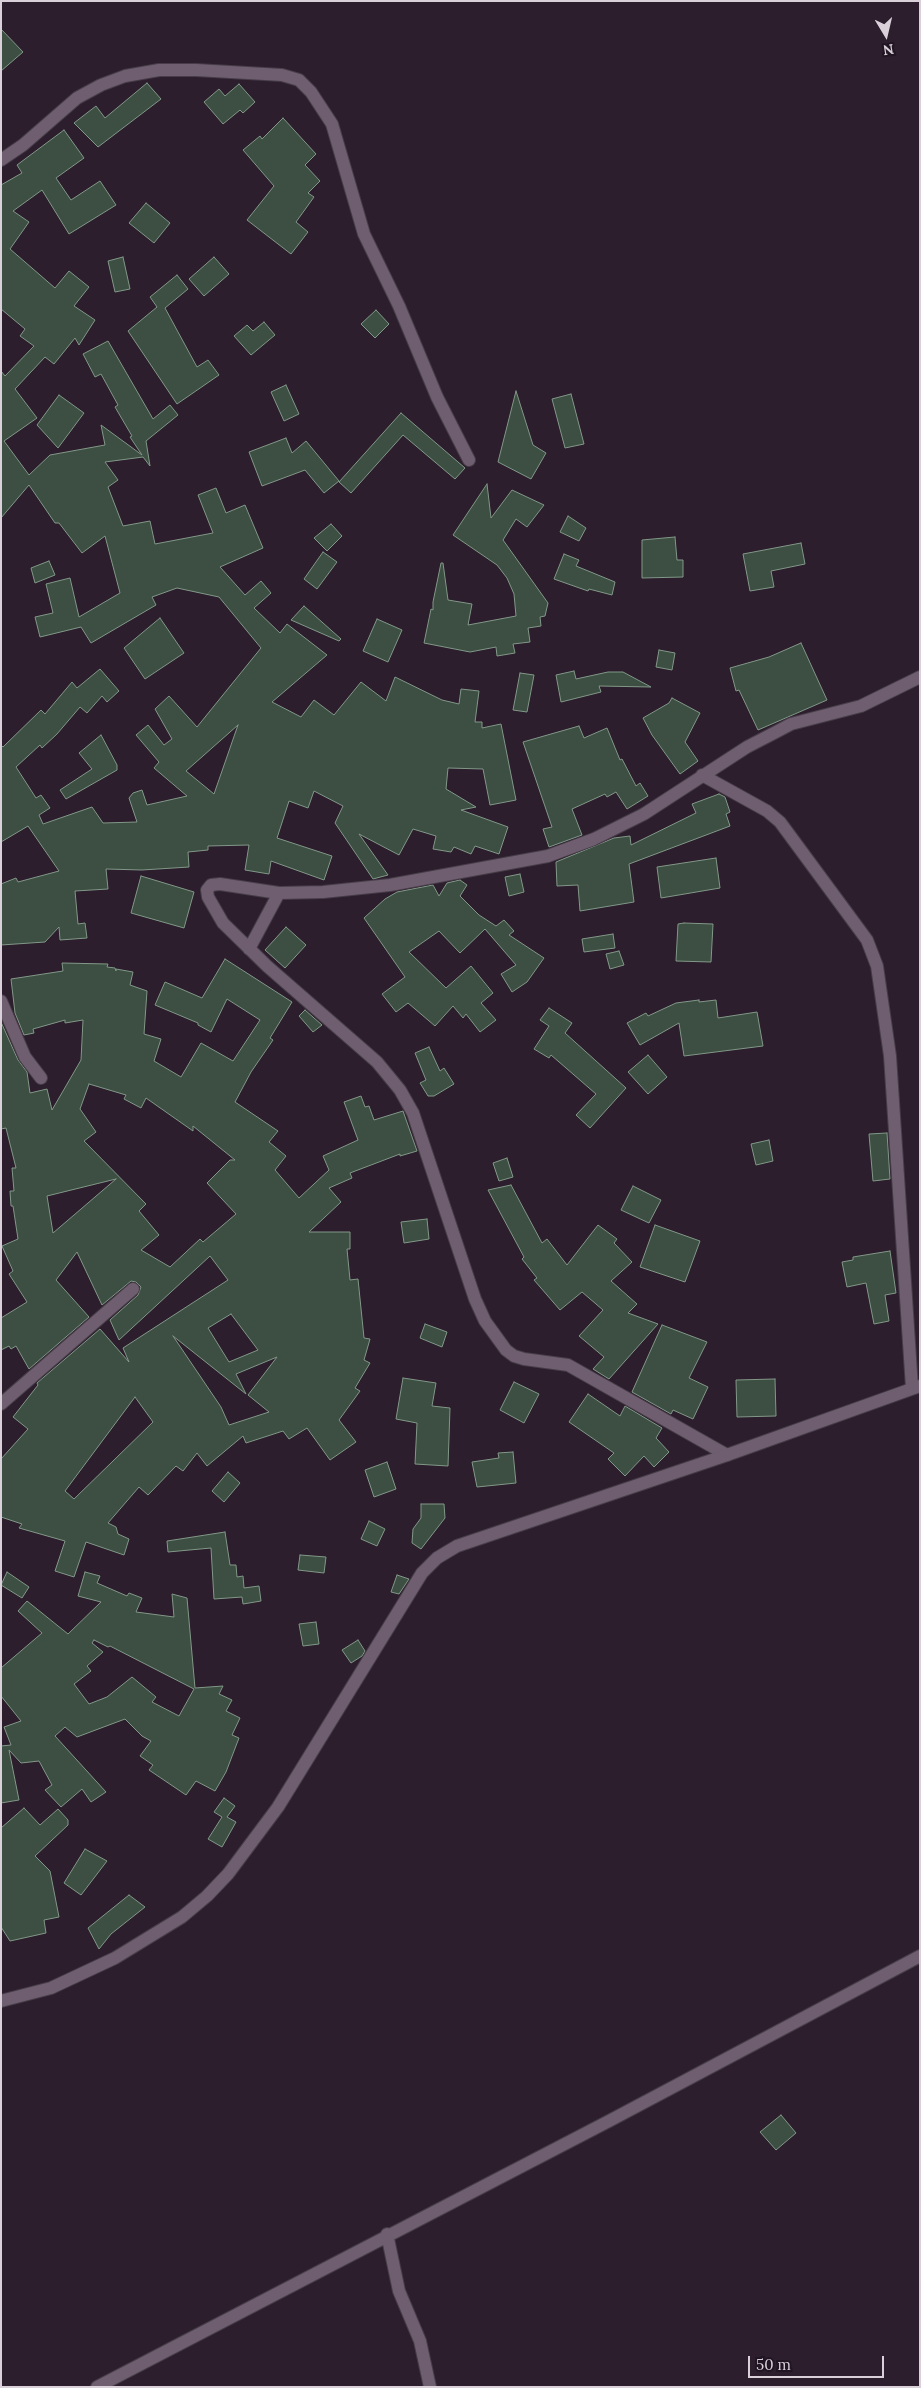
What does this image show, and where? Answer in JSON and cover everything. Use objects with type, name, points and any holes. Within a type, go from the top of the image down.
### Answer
[{"type":"street","points":[[1,160],[23,144],[77,98],[101,85],[126,76],[159,70],[196,70],[282,75],[299,80],[311,92],[332,124],[364,234],[399,306],[437,397],[469,460]]},
{"type":"street","points":[[727,1455],[568,1365],[524,1359],[514,1356],[506,1350],[486,1321],[475,1299],[413,1113],[400,1090],[377,1062],[249,949],[223,923],[208,898],[206,890],[211,885],[220,884],[279,893],[323,892],[390,885],[548,856],[594,839],[644,814],[747,747],[792,724],[861,706],[920,677]]},
{"type":"street","points":[[1,2001],[51,1988],[115,1958],[182,1917],[207,1896],[228,1874],[278,1806],[422,1573],[437,1558],[457,1546],[727,1455],[916,1387],[890,1056],[877,966],[866,940],[780,822],[767,811],[702,775]]},
{"type":"street","points":[[249,949],[279,893]]},
{"type":"street","points":[[1,1001],[25,1057],[42,1078]]},
{"type":"street","points":[[1,1404],[133,1289]]},
{"type":"street","points":[[97,2387],[387,2234],[609,2121],[920,1956]]},
{"type":"street","points":[[387,2234],[399,2291],[420,2341],[430,2387]]},
{"type":"building","points":[[1,29],[23,52],[1,71]]},
{"type":"building","points":[[147,83],[161,99],[98,147],[74,123],[96,106],[105,118]]},
{"type":"building","points":[[239,84],[255,102],[243,113],[240,110],[223,124],[204,102],[219,89],[225,96]]},
{"type":"building","points":[[283,118],[316,154],[305,165],[320,181],[308,193],[314,197],[296,222],[308,232],[291,254],[247,220],[274,186],[243,150],[260,136],[262,139]]},
{"type":"building","points":[[64,130],[84,158],[56,178],[71,200],[100,181],[116,205],[69,234],[42,190],[13,211],[29,222],[10,249],[55,288],[69,271],[89,287],[74,306],[95,320],[79,345],[75,338],[54,364],[45,357],[15,389],[37,418],[4,441],[29,475],[50,455],[105,445],[101,425],[142,455],[130,437],[132,436],[115,407],[118,405],[101,374],[95,377],[83,354],[108,341],[153,419],[170,405],[178,415],[146,441],[150,466],[143,457],[105,462],[118,480],[108,487],[123,526],[150,521],[155,544],[213,533],[198,495],[216,488],[226,513],[245,505],[263,548],[220,567],[245,595],[261,581],[271,593],[254,608],[280,633],[287,624],[327,655],[272,702],[301,717],[314,700],[334,715],[361,682],[386,701],[395,677],[442,700],[459,704],[461,689],[479,691],[475,722],[482,722],[482,728],[501,724],[516,800],[490,805],[483,769],[448,768],[446,789],[476,807],[461,810],[508,827],[499,854],[475,846],[471,854],[454,847],[451,852],[433,849],[436,836],[413,829],[399,855],[359,834],[388,875],[373,879],[335,823],[343,806],[314,791],[308,808],[289,801],[277,838],[332,856],[324,880],[271,861],[269,874],[245,870],[249,845],[208,846],[208,850],[188,852],[189,867],[142,870],[106,869],[108,889],[75,891],[78,924],[85,923],[87,938],[60,940],[59,927],[45,942],[1,945],[1,884],[16,878],[18,882],[59,871],[28,826],[1,842],[1,745],[3,747],[41,710],[45,714],[72,682],[77,688],[100,669],[119,691],[107,702],[102,696],[87,713],[80,707],[57,734],[42,748],[40,745],[16,767],[36,798],[41,795],[50,808],[39,815],[43,824],[92,807],[103,823],[137,822],[129,798],[133,793],[142,790],[147,805],[187,796],[154,768],[159,762],[136,735],[148,725],[164,745],[172,739],[155,709],[169,696],[197,727],[261,648],[219,597],[177,588],[152,597],[156,605],[91,643],[81,627],[40,637],[35,617],[53,613],[46,584],[70,578],[79,617],[120,593],[105,536],[82,553],[59,523],[55,523],[29,485],[1,518],[1,371],[5,376],[34,346],[20,336],[25,329],[1,309],[1,185],[22,173],[17,165]],"holes":[[[238,725],[214,794],[186,771]]]},
{"type":"building","points":[[146,203],[170,223],[154,243],[129,223]]},
{"type":"building","points":[[123,257],[130,289],[115,292],[108,261]]},
{"type":"building","points":[[214,257],[229,274],[204,296],[189,279]]},
{"type":"building","points":[[177,275],[188,289],[165,308],[197,367],[208,360],[219,375],[177,404],[128,331],[157,307],[150,297]]},
{"type":"building","points":[[376,310],[389,324],[375,338],[361,324]]},
{"type":"building","points":[[264,322],[275,335],[251,355],[234,336],[247,325],[253,331]]},
{"type":"building","points":[[286,385],[299,414],[284,421],[271,392]]},
{"type":"building","points":[[516,391],[533,445],[546,453],[531,479],[498,462]]},
{"type":"building","points":[[571,394],[584,444],[565,448],[552,399]]},
{"type":"building","points":[[59,395],[84,413],[58,448],[37,425]]},
{"type":"building","points":[[401,413],[465,468],[455,479],[403,435],[351,493],[339,482]]},
{"type":"building","points":[[286,438],[292,453],[306,441],[339,481],[324,493],[305,470],[262,486],[249,452]]},
{"type":"building","points":[[487,484],[491,518],[512,490],[544,505],[527,527],[516,519],[503,540],[548,603],[545,616],[540,617],[541,626],[528,628],[530,642],[513,644],[515,653],[497,656],[496,647],[470,652],[424,643],[431,609],[433,610],[441,563],[443,563],[448,600],[472,604],[468,625],[516,616],[514,594],[507,578],[497,565],[453,535]]},
{"type":"building","points":[[568,516],[586,528],[579,541],[560,532]]},
{"type":"building","points":[[331,524],[342,536],[327,551],[314,538]]},
{"type":"building","points":[[675,537],[677,560],[683,560],[683,577],[642,578],[642,540]]},
{"type":"building","points":[[801,543],[805,564],[771,571],[774,587],[750,591],[743,554]]},
{"type":"building","points":[[323,552],[337,562],[317,589],[304,579]]},
{"type":"building","points":[[564,554],[579,560],[576,566],[615,582],[612,595],[589,589],[588,591],[554,579]]},
{"type":"building","points":[[49,561],[55,575],[35,583],[31,568]]},
{"type":"building","points":[[304,606],[341,639],[339,641],[291,620]]},
{"type":"building","points":[[160,618],[184,653],[145,679],[124,648]]},
{"type":"building","points":[[377,619],[402,630],[388,662],[363,651]]},
{"type":"building","points":[[801,643],[827,700],[758,730],[739,690],[736,691],[730,668],[769,657]]},
{"type":"building","points":[[659,650],[675,653],[672,670],[656,667]]},
{"type":"building","points":[[574,671],[576,679],[608,672],[623,672],[651,687],[599,686],[601,692],[561,702],[556,675]]},
{"type":"building","points":[[520,673],[534,675],[527,712],[513,710]]},
{"type":"building","points":[[672,698],[700,713],[685,742],[698,761],[680,774],[652,735],[643,718],[669,703]]},
{"type":"building","points":[[579,726],[584,738],[607,728],[620,760],[622,759],[636,786],[640,783],[648,796],[627,809],[616,792],[607,797],[605,794],[572,809],[582,835],[549,847],[543,829],[552,827],[523,742]]},
{"type":"building","points":[[101,735],[117,765],[117,770],[66,799],[60,790],[92,769],[79,753]]},
{"type":"building","points":[[719,794],[725,797],[730,812],[726,814],[730,826],[629,864],[634,902],[580,911],[578,885],[557,886],[556,862],[614,838],[630,836],[631,845],[696,813],[692,804]]},
{"type":"building","points":[[716,858],[720,888],[661,898],[657,867]]},
{"type":"building","points":[[520,874],[524,892],[509,896],[505,877]]},
{"type":"building","points":[[141,876],[194,892],[184,928],[131,913]]},
{"type":"building","points":[[460,880],[467,885],[460,896],[479,915],[496,926],[504,920],[514,931],[509,935],[544,958],[527,982],[512,992],[501,974],[516,965],[485,929],[460,953],[439,931],[409,952],[446,988],[471,966],[493,993],[481,1003],[496,1020],[480,1032],[466,1014],[463,1018],[453,1006],[435,1026],[408,1003],[396,1012],[382,994],[405,977],[364,918],[385,899],[397,892],[433,885],[439,896],[447,883]]},
{"type":"building","points":[[678,924],[713,924],[711,962],[676,961]]},
{"type":"building","points":[[286,927],[306,945],[285,968],[265,950]]},
{"type":"building","points":[[613,934],[615,948],[584,952],[582,939]]},
{"type":"building","points":[[619,951],[624,965],[610,969],[606,954]]},
{"type":"building","points":[[225,959],[292,1002],[270,1038],[273,1040],[251,1072],[235,1102],[278,1131],[269,1142],[286,1156],[275,1170],[299,1198],[329,1170],[323,1156],[358,1140],[344,1102],[361,1096],[365,1107],[369,1106],[374,1120],[403,1111],[417,1151],[400,1156],[400,1154],[350,1173],[352,1178],[329,1188],[341,1202],[309,1232],[350,1232],[350,1249],[347,1249],[350,1280],[358,1279],[364,1338],[370,1339],[364,1360],[370,1363],[355,1388],[360,1391],[339,1420],[356,1442],[330,1460],[307,1428],[289,1439],[283,1431],[246,1443],[243,1436],[207,1466],[197,1453],[183,1471],[176,1466],[148,1495],[139,1487],[108,1523],[116,1527],[118,1534],[129,1539],[124,1555],[86,1542],[74,1577],[55,1571],[65,1541],[19,1528],[22,1524],[1,1517],[1,1459],[28,1429],[13,1417],[38,1385],[37,1383],[100,1329],[129,1362],[123,1348],[228,1280],[210,1256],[119,1340],[110,1320],[138,1295],[141,1287],[136,1282],[131,1281],[102,1305],[77,1252],[56,1280],[89,1317],[29,1369],[16,1346],[11,1349],[9,1346],[1,1350],[1,1318],[27,1302],[9,1274],[13,1271],[2,1246],[18,1239],[10,1191],[14,1191],[12,1168],[16,1168],[6,1128],[1,1129],[1,1022],[18,1060],[27,1072],[30,1093],[47,1089],[52,1110],[81,1060],[83,1020],[65,1023],[65,1020],[33,1029],[34,1033],[24,1035],[15,1013],[11,979],[63,971],[62,963],[108,964],[107,967],[115,968],[116,971],[116,969],[133,972],[130,985],[147,991],[144,1034],[161,1039],[154,1061],[181,1077],[201,1043],[233,1061],[260,1020],[227,999],[211,1032],[198,1025],[198,1023],[155,1005],[165,982],[202,998]],"holes":[[[89,1084],[126,1095],[124,1099],[141,1108],[146,1098],[193,1131],[193,1126],[235,1160],[230,1160],[207,1183],[236,1214],[203,1242],[200,1239],[170,1267],[141,1250],[159,1235],[139,1211],[146,1204],[84,1141],[96,1132],[80,1109]],[[116,1179],[53,1233],[47,1196]],[[231,1314],[258,1350],[229,1362],[208,1328]],[[173,1336],[246,1394],[236,1374],[277,1357],[248,1395],[269,1412],[229,1425],[221,1407]],[[135,1397],[153,1422],[74,1499],[65,1491]]]},
{"type":"building","points":[[699,1000],[699,1002],[716,1000],[718,1018],[757,1012],[763,1046],[684,1056],[679,1023],[640,1045],[627,1023],[646,1013],[648,1016],[676,1003]]},
{"type":"building","points":[[549,1008],[572,1023],[565,1033],[626,1088],[590,1128],[576,1115],[596,1094],[551,1055],[549,1058],[534,1049],[549,1026],[540,1020]]},
{"type":"building","points":[[305,1010],[322,1025],[313,1032],[299,1016]]},
{"type":"building","points":[[429,1047],[440,1071],[444,1068],[454,1084],[434,1096],[428,1096],[420,1083],[426,1080],[415,1053]]},
{"type":"building","points":[[648,1055],[667,1077],[648,1094],[628,1072]]},
{"type":"building","points":[[887,1133],[890,1179],[873,1181],[869,1134]]},
{"type":"building","points":[[769,1140],[773,1161],[756,1165],[751,1144]]},
{"type":"building","points":[[507,1158],[513,1177],[499,1181],[493,1163]]},
{"type":"building","points":[[511,1185],[542,1243],[547,1239],[567,1265],[598,1225],[617,1239],[614,1243],[632,1262],[611,1281],[637,1304],[628,1313],[658,1324],[609,1379],[593,1369],[604,1357],[579,1336],[603,1310],[582,1292],[560,1310],[534,1280],[537,1278],[522,1259],[524,1257],[488,1190]]},
{"type":"building","points":[[633,1186],[661,1200],[649,1223],[621,1210]]},
{"type":"building","points":[[427,1219],[429,1239],[404,1243],[401,1222]]},
{"type":"building","points":[[655,1225],[700,1241],[685,1282],[640,1267]]},
{"type":"building","points":[[890,1251],[896,1293],[885,1295],[889,1321],[874,1324],[866,1283],[847,1287],[842,1262],[853,1260],[853,1257]]},
{"type":"building","points":[[425,1324],[447,1332],[442,1347],[420,1338]]},
{"type":"building","points":[[662,1325],[707,1342],[689,1378],[708,1387],[693,1419],[673,1410],[671,1414],[632,1392]]},
{"type":"building","points":[[403,1378],[436,1383],[432,1406],[450,1408],[448,1466],[415,1464],[417,1423],[396,1419]]},
{"type":"building","points":[[775,1379],[776,1416],[737,1417],[736,1380]]},
{"type":"building","points":[[514,1382],[539,1394],[524,1423],[500,1410]]},
{"type":"building","points":[[588,1394],[620,1416],[625,1406],[662,1428],[656,1438],[669,1452],[654,1467],[644,1456],[625,1476],[608,1459],[614,1453],[569,1422]]},
{"type":"building","points":[[513,1452],[516,1483],[477,1487],[472,1462],[499,1458],[498,1453]]},
{"type":"building","points":[[387,1462],[396,1489],[374,1497],[365,1470]]},
{"type":"building","points":[[228,1472],[240,1483],[224,1502],[212,1491]]},
{"type":"building","points":[[421,1504],[444,1504],[445,1518],[421,1549],[412,1543],[413,1529],[421,1518]]},
{"type":"building","points":[[369,1521],[385,1529],[377,1546],[361,1539]]},
{"type":"building","points":[[225,1532],[230,1565],[236,1565],[237,1577],[243,1576],[244,1588],[259,1586],[261,1601],[243,1604],[242,1597],[214,1599],[211,1548],[168,1552],[167,1541]]},
{"type":"building","points":[[300,1555],[326,1557],[324,1573],[298,1570]]},
{"type":"building","points":[[7,1572],[29,1587],[22,1598],[1,1585]]},
{"type":"building","points":[[85,1572],[100,1576],[97,1583],[127,1596],[129,1593],[142,1598],[136,1612],[174,1617],[172,1594],[187,1598],[195,1688],[223,1686],[219,1694],[232,1700],[226,1711],[240,1718],[232,1735],[239,1738],[226,1772],[215,1791],[196,1781],[186,1795],[149,1770],[153,1765],[140,1756],[151,1741],[142,1736],[125,1719],[77,1737],[65,1727],[55,1736],[106,1792],[91,1802],[82,1789],[61,1807],[45,1790],[52,1785],[39,1761],[21,1763],[9,1750],[19,1800],[1,1803],[1,1746],[11,1745],[4,1727],[21,1721],[1,1696],[1,1668],[42,1633],[18,1611],[27,1601],[68,1634],[101,1602],[78,1596]],"holes":[[[94,1640],[108,1647],[110,1646],[194,1689],[179,1716],[152,1702],[156,1697],[132,1677],[107,1697],[89,1704],[74,1684],[91,1671],[87,1666],[103,1652],[92,1643]]]},
{"type":"building","points":[[397,1575],[409,1579],[399,1594],[391,1592]]},
{"type":"building","points":[[316,1622],[319,1644],[303,1646],[299,1624]]},
{"type":"building","points":[[358,1640],[365,1651],[362,1656],[351,1663],[342,1650]]},
{"type":"building","points":[[224,1798],[235,1806],[227,1817],[236,1822],[222,1847],[208,1839],[222,1817],[214,1812]]},
{"type":"building","points":[[24,1808],[40,1825],[58,1809],[68,1820],[68,1825],[35,1856],[50,1871],[59,1917],[44,1920],[46,1933],[10,1941],[1,1927],[1,1828]]},
{"type":"building","points":[[85,1849],[107,1861],[81,1895],[64,1883]]},
{"type":"building","points":[[129,1895],[145,1907],[111,1934],[99,1949],[88,1928]]},
{"type":"building","points":[[781,2115],[796,2133],[776,2150],[760,2132]]}]
